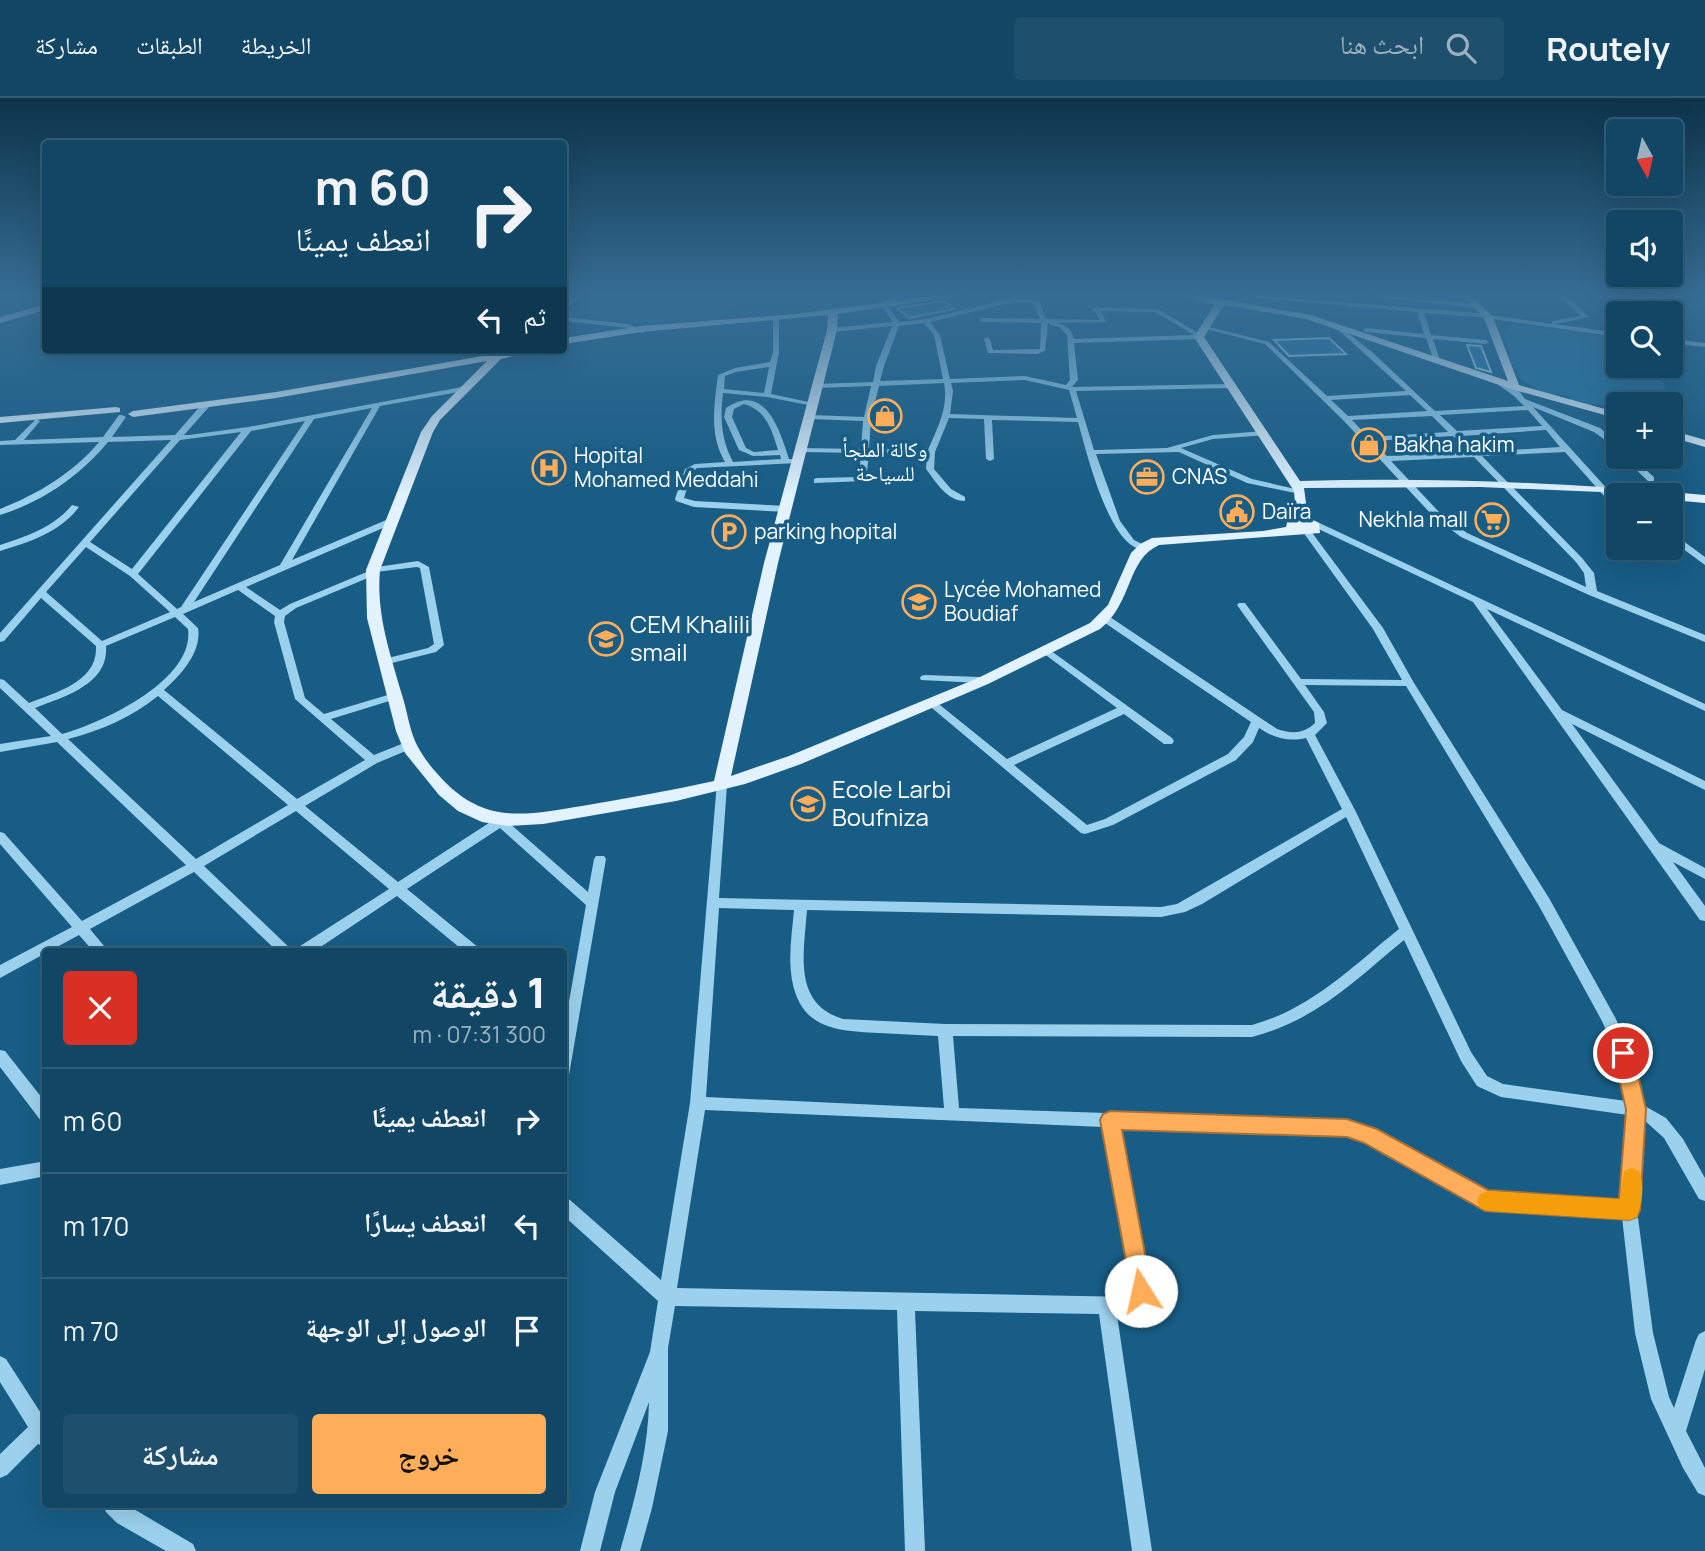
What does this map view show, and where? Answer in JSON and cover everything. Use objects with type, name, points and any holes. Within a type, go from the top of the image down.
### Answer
[{"type":"main road","points":[[0,422],[124,413],[239,397],[446,362]]},
{"type":"main road","points":[[0,422],[206,405],[449,362]]},
{"type":"main road","points":[[490,362],[436,418],[427,432],[372,571],[374,612],[384,662],[410,745],[423,768],[455,800],[475,813],[498,820],[543,818],[721,785],[784,763],[931,703],[1047,651],[1106,619],[1116,605],[1128,570],[1142,547],[1157,541],[1263,535],[1304,526],[1297,488],[1218,362]]},
{"type":"main road","points":[[721,785],[771,563],[787,509],[792,456],[812,410],[823,362]]},
{"type":"main road","points":[[1442,362],[1499,381],[1518,393],[1606,414]]},
{"type":"main road","points":[[1493,362],[1499,381]]},
{"type":"main road","points":[[1504,362],[1518,393]]},
{"type":"main road","points":[[1683,439],[1705,446]]},
{"type":"main road","points":[[1297,488],[1412,486],[1606,494]]},
{"type":"main road","points":[[1683,499],[1705,502]]},
{"type":"street","points":[[817,481],[863,479],[867,419],[883,362]]},
{"type":"street","points":[[943,362],[949,391],[946,416],[931,452],[931,474],[948,491],[962,499]]},
{"type":"street","points":[[1073,362],[1074,380],[1070,388],[1116,521],[1131,542],[1142,547]]},
{"type":"street","points":[[1287,362],[1346,418],[1436,514],[1464,535],[1592,593],[1705,639]]},
{"type":"street","points":[[1378,362],[1512,488],[1589,573],[1592,593]]},
{"type":"street","points":[[730,463],[723,453],[717,434],[722,375],[774,364],[767,395]]},
{"type":"street","points":[[817,386],[1033,379],[1070,388],[1232,386]]},
{"type":"street","points":[[0,443],[179,438],[248,429],[467,388]]},
{"type":"street","points":[[720,391],[767,395],[812,410],[867,419]]},
{"type":"street","points":[[1326,398],[1413,393]]},
{"type":"street","points":[[1518,393],[1528,408],[1606,490]]},
{"type":"street","points":[[1518,393],[1597,430],[1606,437]]},
{"type":"street","points":[[743,402],[762,409],[792,456],[753,454],[743,450],[727,417],[730,408],[743,402]]},
{"type":"street","points":[[284,566],[378,404]]},
{"type":"street","points":[[0,639],[206,405]]},
{"type":"street","points":[[1346,418],[1528,408]]},
{"type":"street","points":[[0,512],[57,486],[108,438],[124,413]]},
{"type":"street","points":[[180,612],[312,416]]},
{"type":"street","points":[[946,416],[1083,420]]},
{"type":"street","points":[[988,417],[990,459]]},
{"type":"street","points":[[18,442],[36,421]]},
{"type":"street","points":[[1366,439],[1548,428]]},
{"type":"street","points":[[132,574],[248,429]]},
{"type":"street","points":[[1168,449],[1213,437],[1264,433]]},
{"type":"street","points":[[1092,452],[1168,449],[1183,451],[1250,481],[1275,487],[1297,488]]},
{"type":"street","points":[[1385,459],[1569,449]]},
{"type":"street","points":[[787,509],[679,501],[690,469],[792,456],[931,452]]},
{"type":"street","points":[[1641,469],[1651,479]]},
{"type":"street","points":[[0,548],[55,527],[67,518],[75,506]]},
{"type":"street","points":[[101,645],[394,520]]},
{"type":"street","points":[[1304,526],[1705,708]]},
{"type":"street","points":[[1304,526],[1378,628],[1544,902],[1609,1019],[1630,1073],[1636,1109],[1629,1210],[1644,1333],[1660,1399],[1705,1486]]},
{"type":"street","points":[[0,748],[59,737],[92,727],[123,713],[157,690],[182,665],[196,637],[193,628],[180,612],[132,574],[86,544]]},
{"type":"street","points":[[1683,545],[1705,562]]},
{"type":"street","points":[[373,760],[300,699],[279,622],[280,615],[293,606],[372,571],[418,564],[424,567],[439,645],[432,650],[384,662]]},
{"type":"street","points":[[240,587],[280,615]]},
{"type":"street","points":[[27,707],[90,677],[100,666],[104,656],[101,645],[41,593]]},
{"type":"street","points":[[1478,603],[1705,916]]},
{"type":"street","points":[[1106,619],[1256,723],[1281,735],[1309,734],[1321,723],[1319,712],[1242,605]]},
{"type":"street","points":[[1047,651],[1168,741]]},
{"type":"street","points":[[925,678],[980,680]]},
{"type":"street","points":[[0,682],[196,865],[273,947]]},
{"type":"street","points":[[1299,682],[1409,683]]},
{"type":"street","points":[[157,690],[469,948]]},
{"type":"street","points":[[322,718],[395,696]]},
{"type":"street","points":[[931,703],[1085,830],[1094,829],[1232,757],[1249,739],[1256,723]]},
{"type":"street","points":[[1006,765],[1125,709]]},
{"type":"street","points":[[1555,711],[1705,786]]},
{"type":"street","points":[[1309,734],[1349,810],[1466,1056],[1482,1081],[1501,1090],[1636,1109],[1652,1114],[1670,1132],[1705,1193]]},
{"type":"street","points":[[45,948],[196,865],[373,760],[410,745]]},
{"type":"street","points":[[630,1551],[658,1431],[659,1348],[698,1103],[721,785]]},
{"type":"street","points":[[713,904],[1161,912],[1180,908],[1197,900],[1349,810]]},
{"type":"street","points":[[308,948],[498,820],[592,903]]},
{"type":"street","points":[[0,835],[98,948]]},
{"type":"street","points":[[1652,845],[1705,874]]},
{"type":"street","points":[[567,1025],[600,859]]},
{"type":"street","points":[[801,904],[797,961],[800,989],[811,1012],[828,1023],[945,1030],[1252,1031],[1269,1028],[1307,1010],[1405,931]]},
{"type":"street","points":[[0,972],[42,950]]},
{"type":"street","points":[[945,1030],[952,1115]]},
{"type":"street","points":[[0,1056],[42,1111]]},
{"type":"street","points":[[698,1103],[952,1115],[1347,1128],[1370,1135],[1485,1200],[1629,1210]]},
{"type":"street","points":[[567,1209],[667,1297],[906,1300],[1107,1308],[1138,1304],[1141,1300],[1110,1120]]},
{"type":"street","points":[[0,1177],[42,1169]]},
{"type":"street","points":[[906,1300],[915,1551]]},
{"type":"street","points":[[1107,1308],[1142,1551]]},
{"type":"street","points":[[1676,1432],[1705,1340]]},
{"type":"street","points":[[590,1551],[605,1492],[659,1348]]},
{"type":"street","points":[[0,1365],[42,1432]]},
{"type":"street","points":[[0,1468],[42,1435]]},
{"type":"street","points":[[116,1508],[124,1516],[186,1551]]},
{"type":"shaded area","points":[[1511,362],[1606,362],[1606,378],[1661,378],[1668,392],[1606,392],[1606,406],[1590,406],[1571,401],[1569,396],[1543,393],[1518,377],[1517,369],[1513,368]]},
{"type":"building","points":[[1474,362],[1487,362],[1491,372],[1476,368]]},
{"type":"slow traffic","points":[[1487,1201],[1629,1210],[1632,1178]]},
{"type":"place","name":"وكالة الملجأ للسياحة","points":[[885,416]]},
{"type":"place","name":"Bakha hakim","points":[[1369,445]]},
{"type":"place","name":"Hopital Mohamed Meddahi","points":[[549,468]]},
{"type":"place","name":"CNAS","points":[[1147,477]]},
{"type":"place","name":"Daïra","points":[[1237,512]]},
{"type":"place","name":"Nekhla mall","points":[[1492,520]]},
{"type":"place","name":"parking hopital","points":[[729,532]]},
{"type":"place","name":"Lycée Mohamed Boudiaf","points":[[919,602]]},
{"type":"place","name":"CEM Khalili smail","points":[[606,639]]},
{"type":"place","name":"Ecole Larbi Boufniza","points":[[808,804]]},
{"type":"route","points":[[1141,1291],[1110,1120],[1347,1128],[1370,1135],[1485,1200],[1505,1204],[1629,1210],[1636,1109],[1630,1073],[1623,1053]]}]
